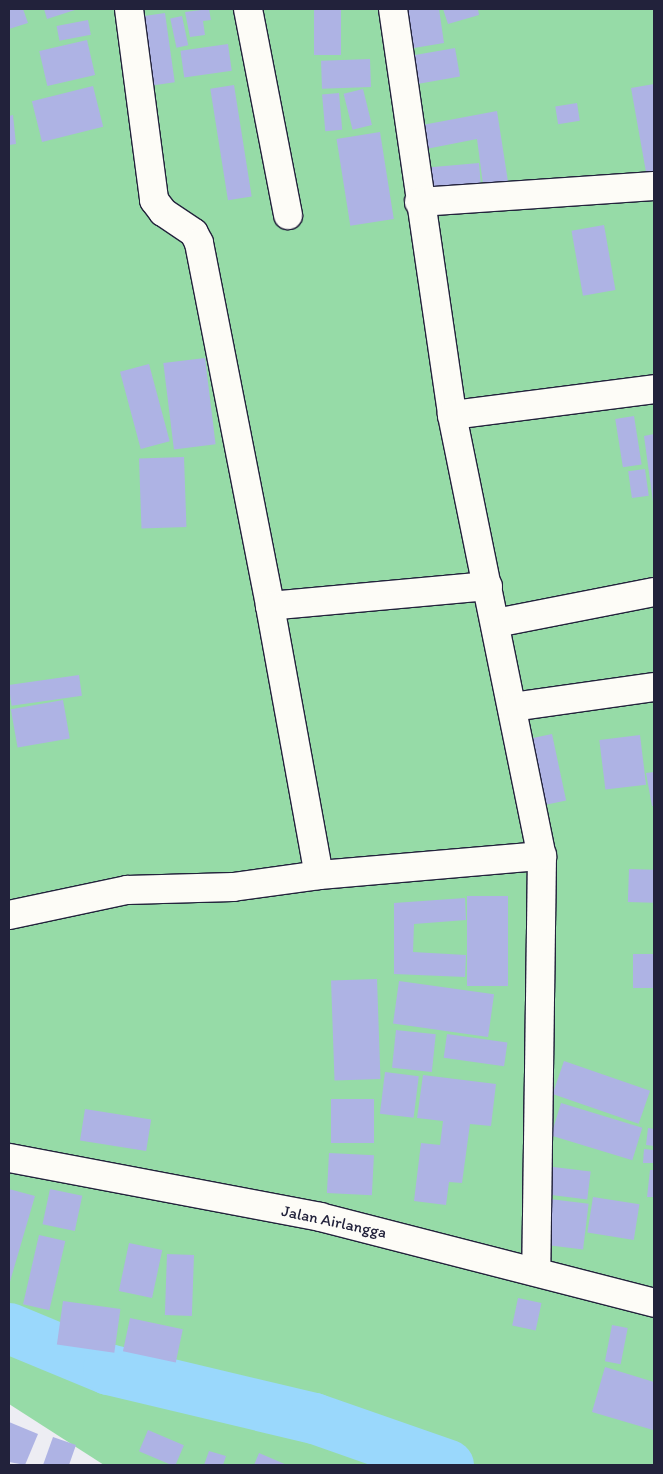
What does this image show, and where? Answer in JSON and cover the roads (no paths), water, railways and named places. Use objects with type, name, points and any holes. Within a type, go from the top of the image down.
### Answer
[{"type":"street","points":[[128,9],[154,200],[163,212],[194,233],[199,243],[270,606],[319,875]]},
{"type":"street","points":[[248,9],[288,215]]},
{"type":"street","points":[[393,9],[419,202],[452,415],[496,623],[542,856],[536,1269]]},
{"type":"street","points":[[419,202],[654,186]]},
{"type":"street","points":[[452,415],[654,389]]},
{"type":"street","points":[[270,606],[488,586]]},
{"type":"street","points":[[496,623],[654,592]]},
{"type":"street","points":[[513,707],[654,687]]},
{"type":"street","points":[[9,915],[127,890],[233,887],[319,875],[542,856]]},
{"type":"street","name":"Jalan Airlangga","points":[[9,1158],[320,1217],[536,1269],[654,1303]]},
{"type":"waterway","points":[[9,1328],[108,1369],[314,1418],[448,1465]]}]
